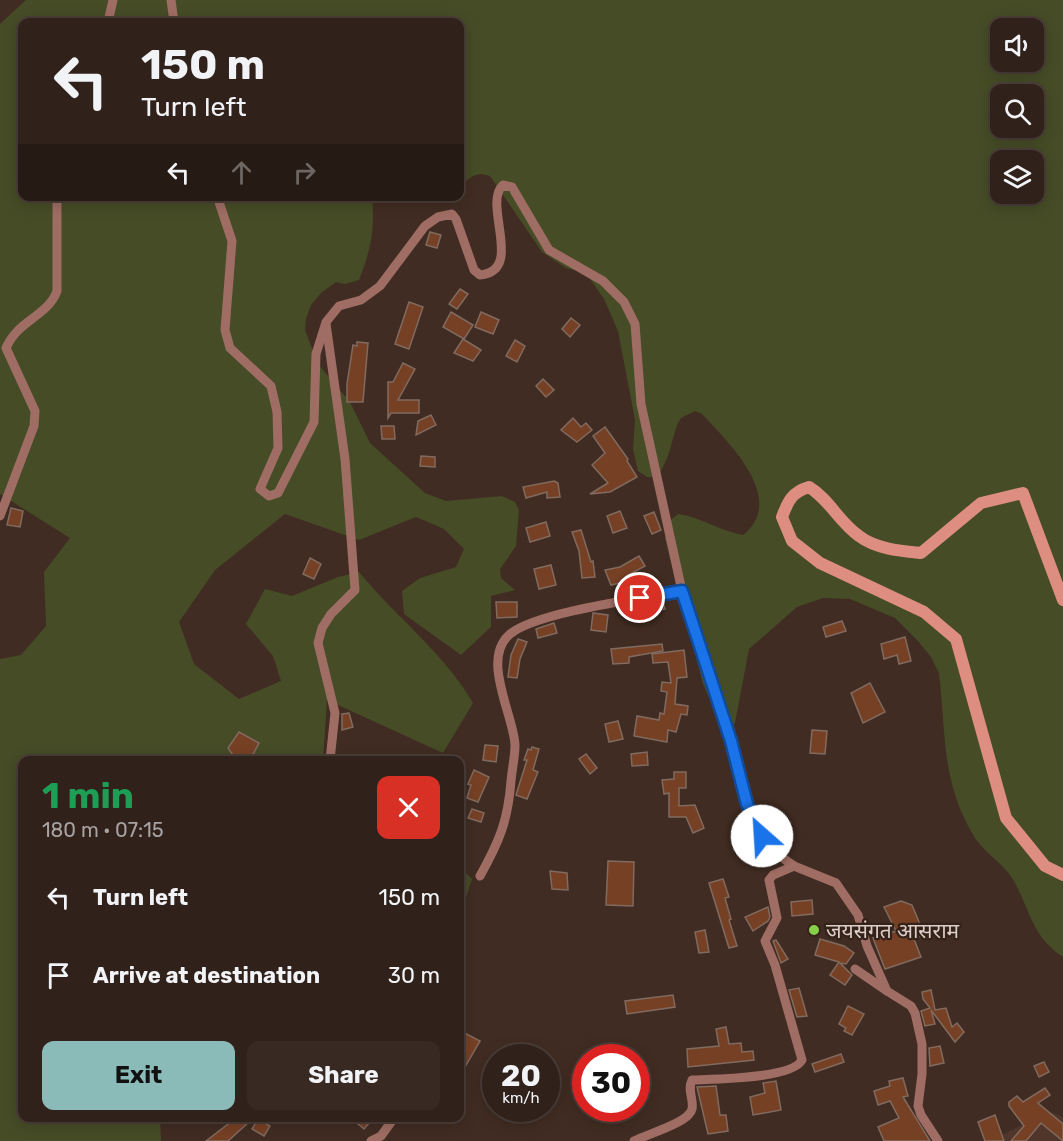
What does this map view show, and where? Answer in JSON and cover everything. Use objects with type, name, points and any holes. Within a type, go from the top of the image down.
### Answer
[{"type":"main road","points":[[1063,600],[1023,493],[981,503],[921,553],[892,550],[859,537],[820,494],[809,487],[796,491],[789,500],[782,517],[792,541],[820,563],[924,612],[956,639],[1006,818],[1045,866],[1063,875]]},
{"type":"street","points":[[109,18],[113,0]]},
{"type":"street","points":[[171,0],[173,18]]},
{"type":"street","points":[[219,201],[232,241],[225,330],[230,348],[271,386],[277,412],[278,448],[261,489],[269,496],[278,493],[314,422],[316,354],[326,322],[339,306],[361,300],[380,286],[425,226],[452,214],[456,219],[474,270],[480,275],[489,274],[495,269],[502,244],[495,201],[497,191],[503,186],[512,188],[549,250],[603,281],[624,302],[635,324],[641,404],[682,591],[731,741],[754,824],[770,849],[794,866],[836,883],[858,915],[867,946],[887,991]]},
{"type":"street","points":[[0,516],[34,426],[35,411],[6,348],[13,333],[54,302],[57,291],[57,201]]},
{"type":"street","points":[[326,322],[347,480],[355,590],[331,614],[322,628],[318,643],[335,713],[330,756]]},
{"type":"street","points":[[480,876],[507,821],[511,796],[515,743],[498,675],[501,650],[508,635],[523,626],[577,610],[682,591]]},
{"type":"street","points":[[634,1141],[687,1118],[692,1108],[690,1087],[692,1080],[785,1072],[799,1065],[802,1060],[775,965],[765,941],[777,918],[769,880],[773,875],[794,866]]},
{"type":"street","points":[[855,969],[911,1006],[915,1012],[922,1044],[922,1074],[918,1106],[921,1115],[938,1141]]},
{"type":"street","points":[[371,1141],[381,1136],[391,1122]]},
{"type":"shaded area","points":[[1039,1108],[1063,1117],[1063,1141],[989,1141],[1026,1123]]},
{"type":"green space","points":[[26,0],[1063,0],[1063,957],[1038,932],[1014,881],[976,840],[962,813],[946,755],[939,673],[931,657],[895,618],[850,599],[823,598],[797,607],[749,649],[735,723],[731,731],[724,732],[703,684],[665,539],[667,523],[678,514],[743,535],[755,521],[759,505],[757,488],[749,472],[726,440],[702,414],[695,411],[681,418],[677,425],[661,471],[654,477],[647,477],[638,471],[633,449],[635,420],[618,331],[604,299],[586,273],[566,268],[542,252],[490,176],[477,175],[464,183],[464,18],[18,18],[18,201],[372,201],[371,240],[359,280],[345,284],[336,282],[321,293],[311,305],[306,319],[305,330],[318,364],[350,402],[370,443],[425,493],[446,501],[502,496],[515,502],[519,510],[516,546],[500,569],[501,578],[515,590],[491,596],[491,627],[461,655],[404,614],[402,591],[420,578],[456,567],[464,549],[444,529],[416,517],[359,540],[285,514],[215,570],[179,622],[194,664],[239,699],[281,681],[273,656],[246,624],[265,589],[292,596],[338,577],[359,572],[434,651],[473,703],[443,753],[327,700],[323,756],[18,756],[18,1122],[160,1122],[161,1141],[0,1141],[0,659],[21,655],[46,626],[44,572],[70,538],[0,494],[0,24]]},
{"type":"green space","points":[[464,871],[472,879],[464,904]]},
{"type":"building","points":[[430,232],[441,235],[437,248],[426,245]]},
{"type":"building","points":[[460,289],[468,294],[457,309],[449,304]]},
{"type":"building","points":[[409,302],[423,307],[409,349],[395,344]]},
{"type":"building","points":[[451,312],[473,325],[464,339],[443,327]]},
{"type":"building","points":[[481,312],[499,320],[493,334],[475,327]]},
{"type":"building","points":[[571,318],[580,325],[570,337],[562,329]]},
{"type":"building","points":[[463,339],[481,350],[473,361],[454,353]]},
{"type":"building","points":[[515,340],[525,346],[517,362],[506,356]]},
{"type":"building","points":[[357,342],[368,343],[363,402],[347,402],[347,384],[353,345],[357,346]]},
{"type":"building","points":[[403,363],[415,369],[398,400],[419,400],[419,413],[391,413],[388,418],[388,382],[393,382]]},
{"type":"building","points":[[543,379],[554,390],[546,397],[536,386]]},
{"type":"building","points":[[431,415],[436,425],[416,435],[418,421]]},
{"type":"building","points":[[573,418],[581,427],[586,423],[592,430],[577,442],[561,430]]},
{"type":"building","points":[[381,426],[394,426],[395,439],[382,439]]},
{"type":"building","points":[[605,427],[628,459],[637,477],[610,492],[590,494],[608,483],[592,465],[605,453],[593,436]]},
{"type":"building","points":[[421,456],[435,457],[435,467],[420,466]]},
{"type":"building","points":[[554,481],[558,483],[560,497],[547,498],[547,492],[526,498],[523,487]]},
{"type":"building","points":[[11,508],[23,511],[20,527],[7,525]]},
{"type":"building","points":[[620,511],[627,528],[613,533],[607,516]]},
{"type":"building","points":[[654,512],[661,530],[652,534],[644,516]]},
{"type":"building","points":[[546,522],[550,536],[530,542],[526,528]]},
{"type":"building","points":[[581,530],[591,562],[593,561],[595,577],[582,578],[579,551],[572,532]]},
{"type":"building","points":[[639,556],[645,566],[632,573],[636,592],[626,594],[624,582],[611,585],[605,570],[620,567]]},
{"type":"building","points":[[310,558],[321,564],[314,579],[303,574]]},
{"type":"building","points":[[551,565],[556,585],[539,589],[534,569]]},
{"type":"building","points":[[663,601],[665,609],[649,611],[648,604]]},
{"type":"building","points":[[496,602],[517,602],[517,617],[497,618]]},
{"type":"building","points":[[593,613],[608,615],[606,632],[591,630]]},
{"type":"building","points":[[842,621],[846,631],[826,637],[823,627]]},
{"type":"building","points":[[554,623],[557,633],[538,638],[536,629]]},
{"type":"building","points":[[905,637],[911,661],[899,664],[897,655],[884,659],[881,644]]},
{"type":"building","points":[[518,639],[527,642],[520,659],[517,678],[508,677],[511,655]]},
{"type":"building","points":[[662,644],[663,651],[629,657],[629,663],[613,664],[611,649]]},
{"type":"building","points":[[684,650],[687,677],[677,678],[675,704],[688,706],[687,715],[681,714],[676,732],[668,730],[667,742],[634,736],[637,716],[659,720],[660,713],[664,714],[667,692],[661,691],[662,682],[671,683],[668,662],[653,663],[652,654]]},
{"type":"building","points":[[870,683],[885,712],[863,723],[851,693]]},
{"type":"building","points":[[349,713],[353,727],[342,730],[342,714]]},
{"type":"building","points":[[618,721],[623,739],[609,742],[605,724]]},
{"type":"building","points":[[812,730],[827,731],[825,754],[810,753]]},
{"type":"building","points":[[239,732],[259,743],[252,756],[232,756],[228,748]]},
{"type":"building","points":[[485,745],[498,746],[496,762],[483,760]]},
{"type":"building","points":[[532,747],[539,749],[533,770],[538,772],[527,799],[516,795],[527,760],[524,760],[528,749],[531,750]]},
{"type":"building","points":[[647,752],[648,765],[632,766],[631,754]]},
{"type":"building","points":[[586,754],[597,768],[590,774],[579,759]]},
{"type":"building","points":[[474,770],[489,777],[478,802],[467,798],[471,785],[468,784]]},
{"type":"building","points":[[674,772],[686,772],[686,788],[679,788],[679,806],[695,805],[704,828],[693,833],[686,817],[669,817],[669,793],[664,794],[662,780],[674,779]]},
{"type":"building","points":[[472,809],[484,813],[481,822],[468,818]]},
{"type":"building","points":[[608,861],[634,862],[633,906],[606,905]]},
{"type":"building","points":[[550,871],[567,873],[568,890],[552,889]]},
{"type":"building","points":[[723,879],[729,897],[725,898],[731,919],[729,920],[737,946],[729,948],[709,883]]},
{"type":"building","points":[[812,900],[813,914],[792,916],[791,902]]},
{"type":"building","points":[[901,901],[912,905],[924,934],[914,939],[921,957],[885,969],[873,938],[896,931],[884,907]]},
{"type":"building","points":[[768,907],[770,917],[768,921],[753,931],[745,917]]},
{"type":"building","points":[[705,930],[709,952],[699,953],[695,932]]},
{"type":"building","points":[[820,939],[844,946],[854,953],[846,964],[840,963],[852,975],[845,985],[830,975],[839,962],[815,955]]},
{"type":"building","points":[[776,940],[788,959],[781,963],[773,941]]},
{"type":"building","points":[[799,988],[807,1016],[797,1017],[789,990]]},
{"type":"building","points":[[931,990],[935,1010],[946,1008],[952,1027],[957,1023],[964,1032],[955,1042],[931,1010],[935,1024],[925,1026],[921,1011],[930,1008],[923,999],[922,992]]},
{"type":"building","points":[[673,995],[675,1007],[627,1014],[625,1001]]},
{"type":"building","points":[[848,1006],[864,1014],[852,1035],[844,1031],[846,1028],[839,1024]]},
{"type":"building","points":[[726,1027],[729,1044],[741,1043],[742,1052],[753,1051],[754,1060],[688,1067],[687,1049],[719,1046],[716,1029]]},
{"type":"building","points":[[464,1033],[480,1041],[464,1066]]},
{"type":"building","points":[[940,1046],[944,1063],[930,1066],[929,1048]]},
{"type":"building","points":[[841,1054],[844,1062],[815,1072],[812,1064]]},
{"type":"building","points":[[1044,1062],[1049,1072],[1039,1077],[1034,1066]]},
{"type":"building","points":[[903,1078],[908,1096],[903,1097],[930,1141],[884,1141],[878,1127],[899,1118],[890,1101],[878,1105],[874,1091],[890,1086],[889,1081]]},
{"type":"building","points":[[776,1081],[781,1110],[753,1115],[750,1097],[765,1093],[763,1083]]},
{"type":"building","points":[[716,1086],[720,1115],[726,1115],[728,1131],[708,1134],[697,1087]]},
{"type":"building","points":[[1045,1088],[1050,1095],[1038,1103],[1063,1124],[1063,1141],[1041,1123],[1026,1141],[1011,1141],[1024,1126],[1009,1106],[1009,1102],[1017,1096],[1023,1102]]},
{"type":"building","points":[[995,1115],[1004,1141],[985,1141],[978,1122]]},
{"type":"building","points":[[231,1122],[248,1123],[228,1141],[206,1141]]},
{"type":"building","points":[[256,1122],[263,1122],[270,1126],[264,1136],[252,1129]]},
{"type":"building","points":[[356,1122],[370,1122],[364,1129]]},
{"type":"place","name":"जयसंगत आसराम","points":[[814,930]]},
{"type":"route","points":[[640,598],[682,591],[731,741],[747,804],[754,824],[762,836]]}]
